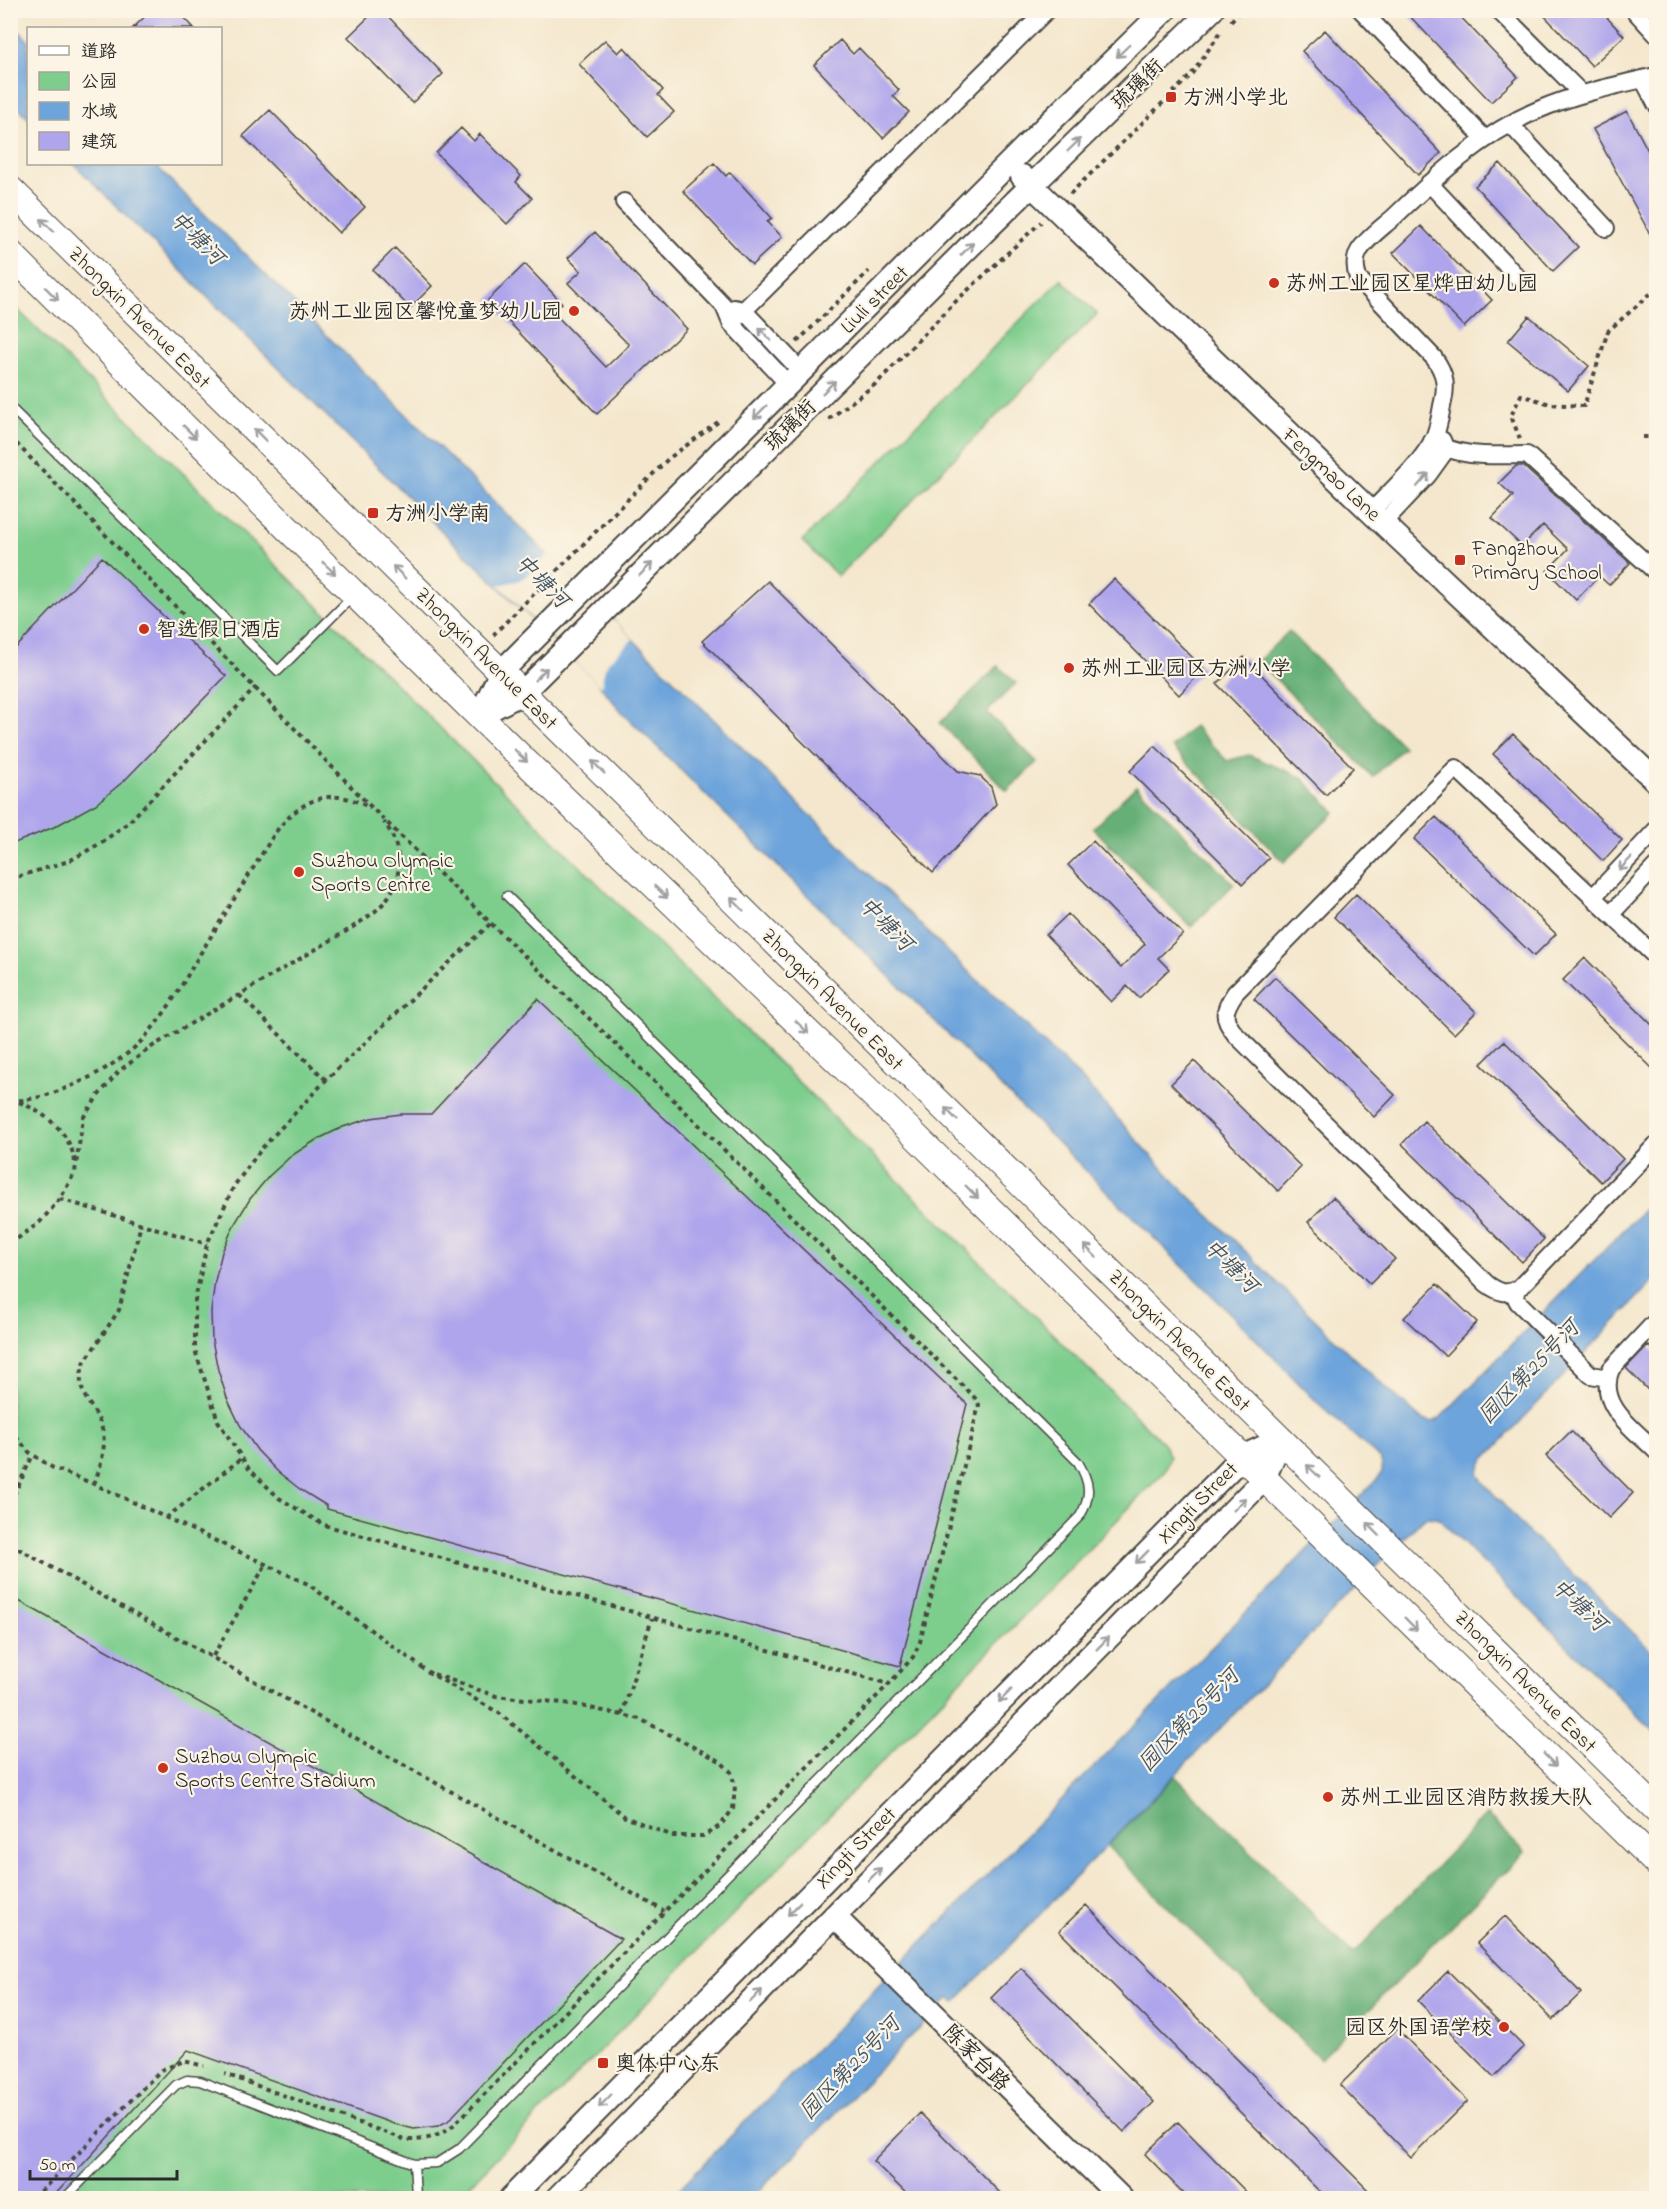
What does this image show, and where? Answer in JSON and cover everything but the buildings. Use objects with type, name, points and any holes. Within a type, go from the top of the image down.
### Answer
[{"type":"main road","name":"Zhongxin Avenue East","points":[[10,189],[1656,1809]]},
{"type":"main road","name":"Zhongxin Avenue East","points":[[10,252],[237,479],[532,768],[904,1124],[1656,1863]]},
{"type":"street","points":[[731,322],[1047,10]]},
{"type":"street","name":"Liuli street","points":[[501,672],[1165,10]]},
{"type":"street","points":[[1361,10],[1485,139]]},
{"type":"street","points":[[1498,10],[1582,94]]},
{"type":"street","points":[[1634,10],[1656,34]]},
{"type":"street","name":"琉璃街","points":[[480,715],[522,693],[1032,186],[1221,21]]},
{"type":"street","points":[[1377,518],[1428,475],[1439,440],[1446,390],[1442,369],[1358,278],[1355,269],[1358,253],[1429,183],[1456,160],[1485,139],[1538,110],[1582,94],[1650,77],[1656,104]]},
{"type":"street","points":[[1510,124],[1606,228]]},
{"type":"street","name":"Fengmao Lane","points":[[1010,164],[1377,518],[1656,781]]},
{"type":"street","points":[[1429,183],[1522,282]]},
{"type":"street","points":[[624,202],[724,306],[731,322],[795,377]]},
{"type":"street","points":[[724,306],[743,310],[785,355],[795,377]]},
{"type":"street","points":[[1439,440],[1466,455],[1527,455],[1656,572]]},
{"type":"street","points":[[480,715],[501,672]]},
{"type":"street","points":[[1656,957],[1456,768],[1235,993],[1225,1011],[1226,1023],[1235,1034],[1487,1284],[1504,1293],[1513,1292],[1519,1288],[1656,1145]]},
{"type":"street","points":[[1593,897],[1656,830]]},
{"type":"street","points":[[1611,914],[1656,866]]},
{"type":"street","points":[[1513,1292],[1518,1302],[1591,1375],[1608,1378]]},
{"type":"street","points":[[1656,1321],[1618,1360],[1608,1378],[1607,1391],[1610,1402],[1618,1414],[1656,1451]]},
{"type":"street","name":"Xingti Street","points":[[511,2199],[1242,1457],[1281,1439]]},
{"type":"street","name":"Xingti Street","points":[[557,2199],[1264,1479],[1281,1439]]},
{"type":"street","name":"陈家台路","points":[[834,1916],[1120,2199]]},
{"type":"lane","points":[[10,407],[278,671],[355,594]]},
{"type":"lane","points":[[65,2199],[176,2085],[187,2080],[200,2081],[414,2164],[437,2163],[459,2149],[1080,1516],[1089,1497],[1086,1476],[1078,1462],[507,896]]},
{"type":"lane","points":[[414,2164],[416,2195],[420,2199]]},
{"type":"path","points":[[824,422],[877,383],[954,303],[1055,209],[1191,75],[1221,21],[1241,10]]},
{"type":"path","points":[[785,355],[877,263]]},
{"type":"path","points":[[1527,455],[1511,416],[1521,395],[1550,404],[1584,406],[1608,331],[1656,289]]},
{"type":"path","points":[[520,607],[668,459],[721,420]]},
{"type":"path","points":[[1643,436],[1656,437]]},
{"type":"path","points":[[10,437],[376,812],[695,1121],[977,1400],[979,1405],[920,1642],[913,1657],[456,2123],[445,2132],[435,2136],[416,2140],[406,2139],[215,2070]]},
{"type":"path","points":[[10,879],[69,861],[101,843],[129,822],[256,687]]},
{"type":"path","points":[[10,1100],[18,1101],[54,1095],[107,1068],[143,1040],[167,1008],[275,833],[284,821],[304,803],[320,798],[340,796],[358,801],[376,812],[394,835],[399,856],[397,878],[387,899],[373,914],[153,1046],[119,1071],[83,1118],[76,1170],[60,1199],[40,1222],[10,1244]]},
{"type":"path","points":[[490,924],[326,1080],[262,1148],[234,1186],[207,1244],[195,1300],[195,1350],[218,1421],[249,1469],[279,1498],[324,1525],[889,1684]]},
{"type":"path","points":[[239,995],[326,1080]]},
{"type":"path","points":[[18,1101],[44,1114],[62,1132],[70,1144],[76,1170]]},
{"type":"path","points":[[60,1199],[207,1244]]},
{"type":"path","points":[[94,1484],[100,1470],[104,1447],[102,1431],[80,1386],[81,1372],[90,1353],[119,1310],[141,1224]]},
{"type":"path","points":[[10,1430],[33,1455],[53,1468],[94,1484],[308,1584],[428,1672],[499,1713],[625,1816],[673,1836],[703,1836],[720,1826],[733,1809],[735,1786],[731,1772],[720,1761],[640,1719],[572,1704],[496,1696],[428,1672]]},
{"type":"path","points":[[10,1503],[33,1455]]},
{"type":"path","points":[[166,1518],[242,1458]]},
{"type":"path","points":[[10,1544],[213,1656],[663,1911]]},
{"type":"path","points":[[213,1656],[266,1564]]},
{"type":"path","points":[[622,1715],[652,1618]]},
{"type":"path","points":[[34,2199],[161,2070],[184,2061],[205,2066]]},
{"type":"green space","points":[[1061,279],[1097,314],[838,576],[802,541]]},
{"type":"green space","name":"Suzhou Olympic Sports Centre","points":[[10,302],[1163,1443],[1170,1457],[1164,1472],[457,2198],[11,2198]]},
{"type":"green space","points":[[1289,631],[1404,747],[1373,777],[1258,661]]},
{"type":"green space","points":[[998,666],[1016,683],[987,712],[1037,762],[1007,791],[940,723]]},
{"type":"green space","points":[[1194,726],[1227,761],[1249,755],[1301,777],[1335,812],[1284,862],[1172,747]]},
{"type":"green space","points":[[1136,786],[1234,884],[1191,927],[1093,828]]},
{"type":"green space","points":[[1175,1776],[1353,1954],[1487,1814],[1525,1852],[1320,2059],[1107,1846]]},
{"type":"water","points":[[10,22],[27,39],[27,117],[11,100]]},
{"type":"water","points":[[75,165],[155,165],[951,955],[1083,1080],[1175,1182],[1356,1360],[1422,1420],[1431,1422],[1439,1419],[1656,1197],[1656,1278],[1483,1461],[1478,1472],[1483,1482],[1529,1533],[1595,1594],[1656,1656],[1656,1734],[1439,1519],[1424,1518],[955,2002],[950,1997],[752,2198],[670,2198],[1380,1476],[1383,1470],[1380,1459],[1318,1403],[623,713],[596,681],[473,562]]},
{"type":"pier","points":[[548,554],[633,639],[610,660],[605,668],[601,687],[498,585],[517,581],[527,576]]},
{"type":"place","name":"方洲小学北","points":[[1171,97]]},
{"type":"place","name":"苏州工业园区星烨田幼儿园","points":[[1274,283]]},
{"type":"place","name":"苏州工业园区馨悦童梦幼儿园","points":[[574,311]]},
{"type":"place","name":"方洲小学南","points":[[373,513]]},
{"type":"place","name":"Fangzhou Primary School","points":[[1460,560]]},
{"type":"place","name":"智选假日酒店","points":[[144,629]]},
{"type":"place","name":"苏州工业园区方洲小学","points":[[1069,668]]},
{"type":"place","name":"Suzhou Olympic Sports Centre","points":[[299,872]]},
{"type":"place","name":"Suzhou Olympic Sports Centre Stadium","points":[[163,1768]]},
{"type":"place","name":"苏州工业园区消防救援大队","points":[[1328,1797]]},
{"type":"place","name":"园区外国语学校","points":[[1504,2027]]},
{"type":"place","name":"奥体中心东","points":[[603,2063]]},
{"type":"water label","name":"中塘河","points":[[198,237]]},
{"type":"water label","name":"中塘河","points":[[543,580]]},
{"type":"water label","name":"中塘河","points":[[887,923]]},
{"type":"water label","name":"中塘河","points":[[1232,1265]]},
{"type":"water label","name":"园区第25号河","points":[[1528,1371]]},
{"type":"water label","name":"中塘河","points":[[1580,1604]]},
{"type":"water label","name":"园区第25号河","points":[[1188,1719]]},
{"type":"water label","name":"园区第25号河","points":[[849,2067]]}]
